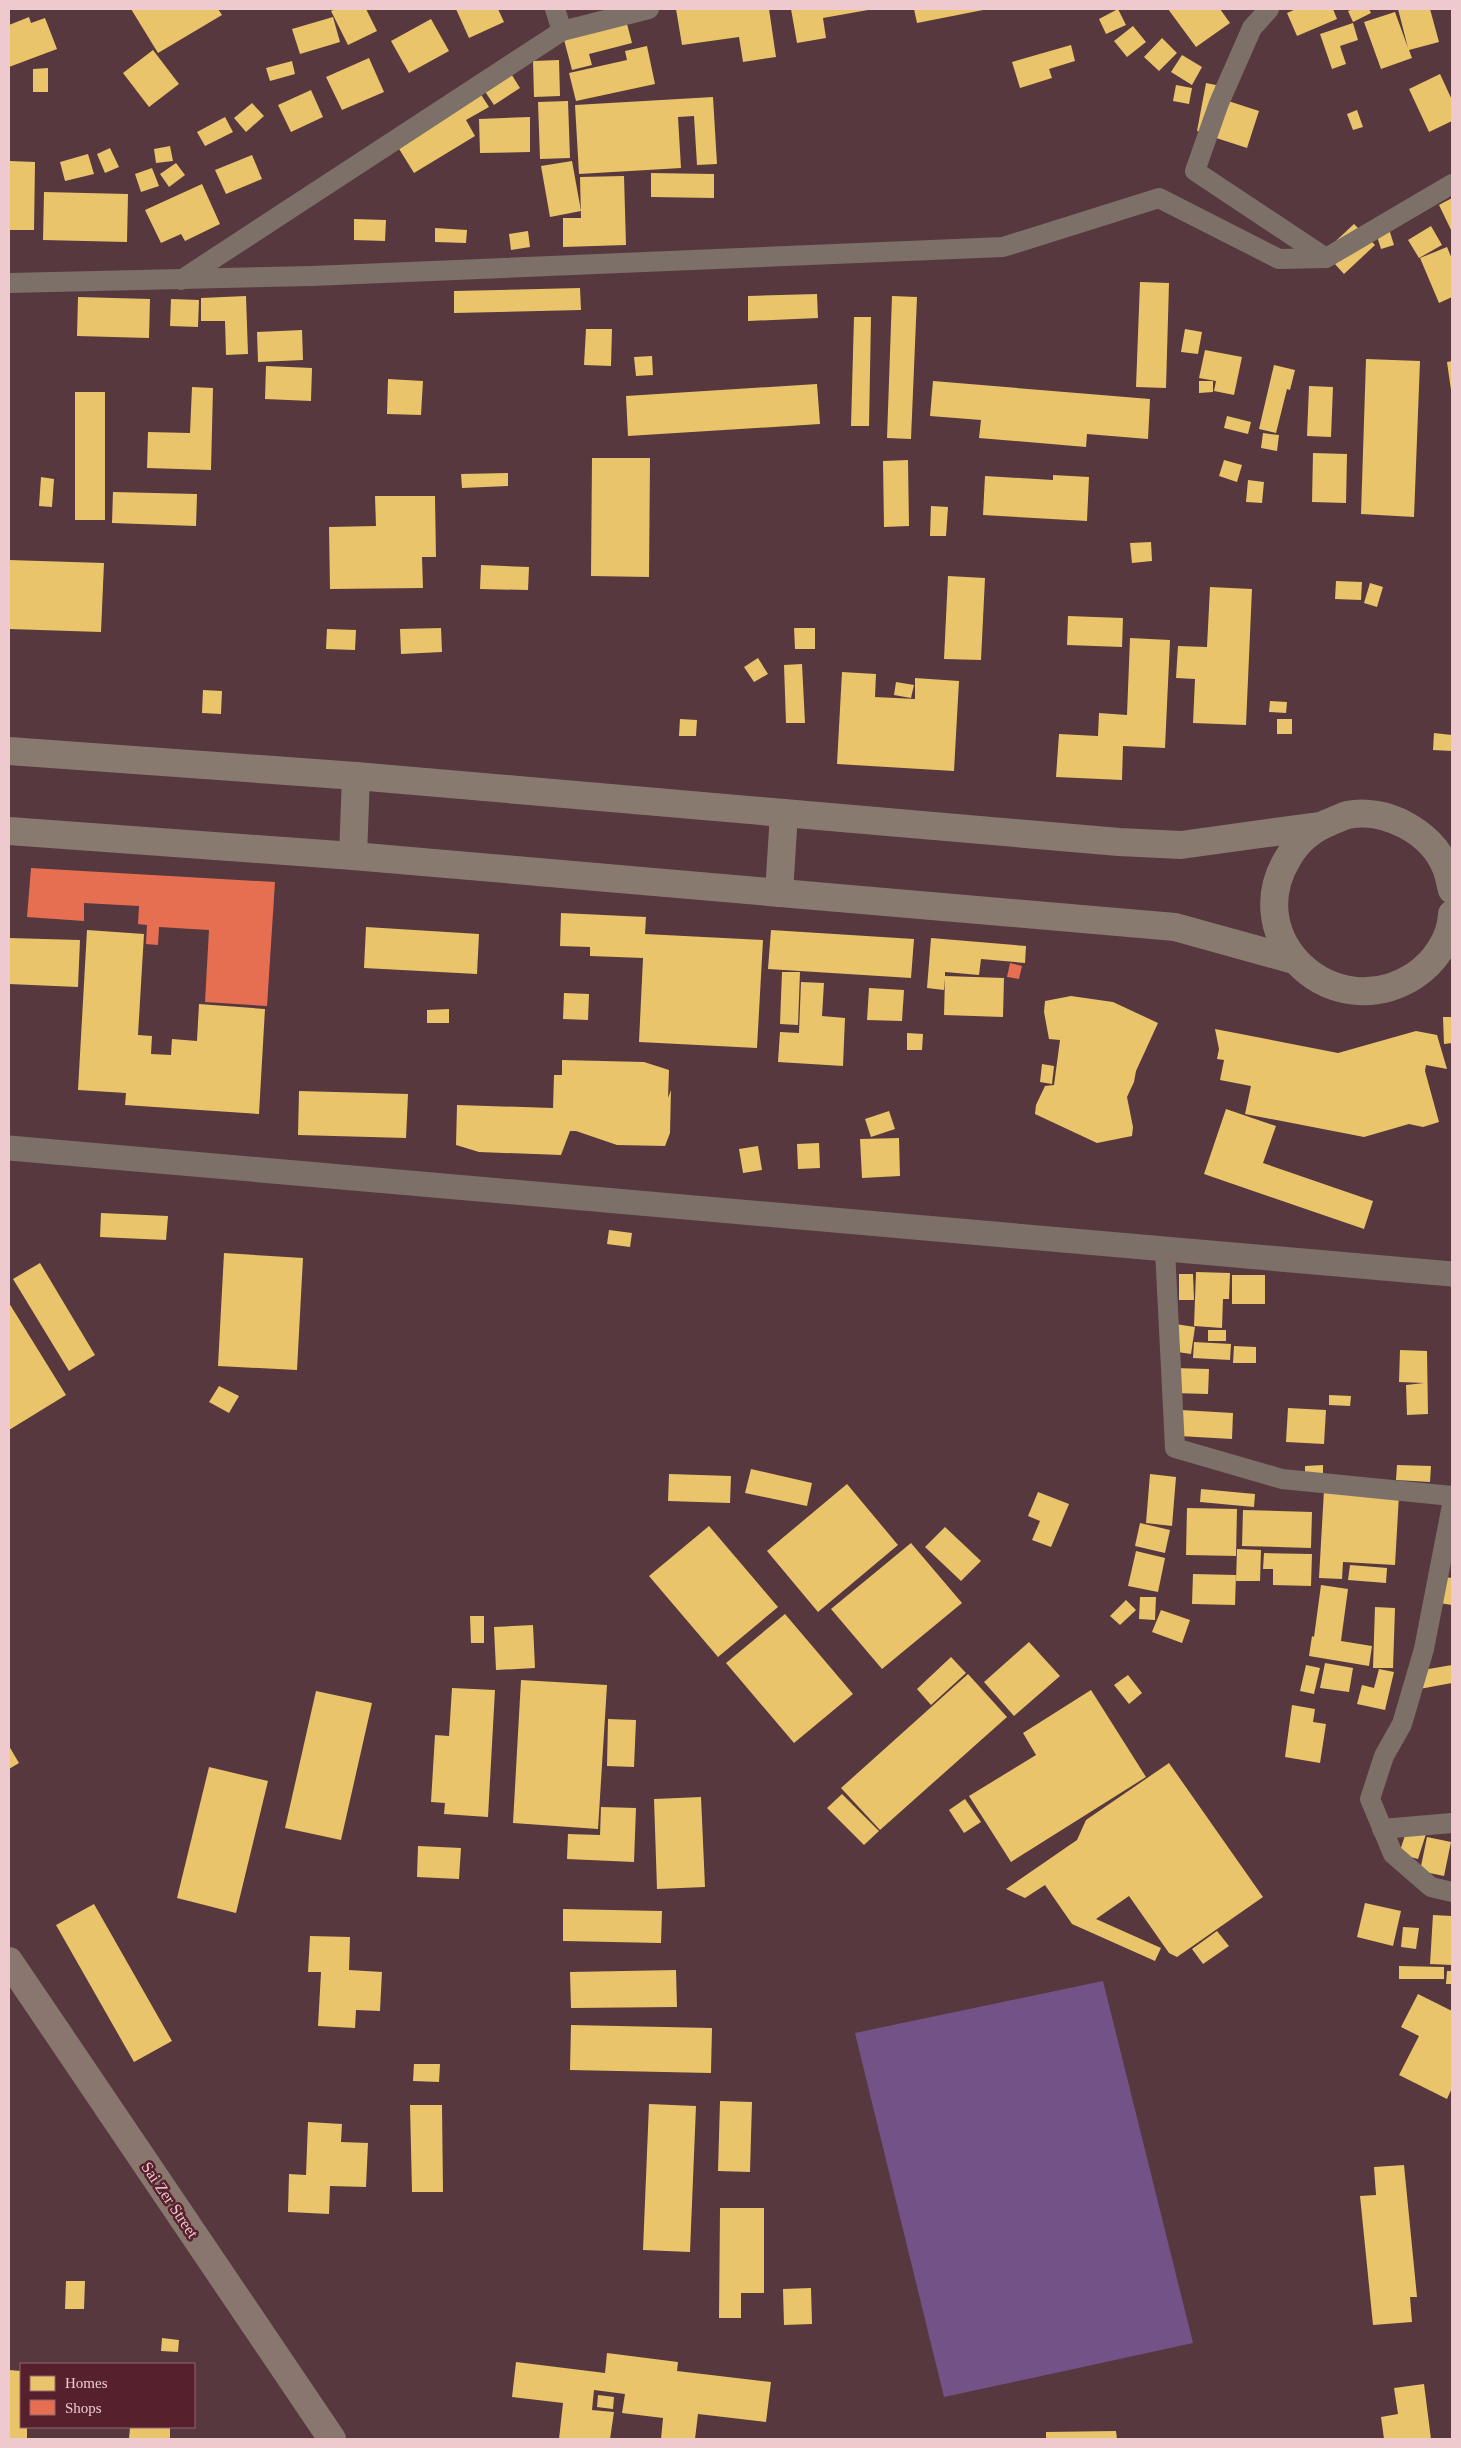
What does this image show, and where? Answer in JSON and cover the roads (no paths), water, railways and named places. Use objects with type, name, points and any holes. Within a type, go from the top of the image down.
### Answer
[{"type":"highway","name":"Sai Zer Street","points":[[9,1961],[325,2435]]},
{"type":"main road","points":[[9,756],[356,776],[1181,845],[1319,826],[1348,815],[1379,815],[1408,826],[1441,846],[1452,890]]},
{"type":"main road","points":[[353,856],[356,776]]},
{"type":"main road","points":[[779,893],[784,813]]},
{"type":"main road","points":[[1319,826],[1295,846],[1279,872],[1274,903],[1279,933],[1294,960],[1318,980],[1344,990],[1372,992],[1400,985],[1424,970],[1442,948],[1452,922],[1452,914]]},
{"type":"main road","points":[[9,831],[353,856],[1175,927],[1294,960]]},
{"type":"main road","points":[[1424,970],[1452,967]]},
{"type":"street","points":[[555,9],[562,31]]},
{"type":"street","points":[[181,280],[562,31],[649,9]]},
{"type":"street","points":[[1269,9],[1252,28],[1219,102],[1194,172],[1326,258]]},
{"type":"street","points":[[9,283],[312,276],[1003,247],[1159,198],[1279,259],[1326,258],[1452,184]]},
{"type":"street","points":[[9,1148],[1452,1274]]},
{"type":"street","points":[[1165,1250],[1175,1448],[1282,1478],[1452,1496]]},
{"type":"street","points":[[1452,1505],[1424,1649],[1402,1724],[1384,1756],[1370,1800],[1393,1854],[1431,1887],[1452,1892]]},
{"type":"street","points":[[1382,1829],[1452,1823]]}]
